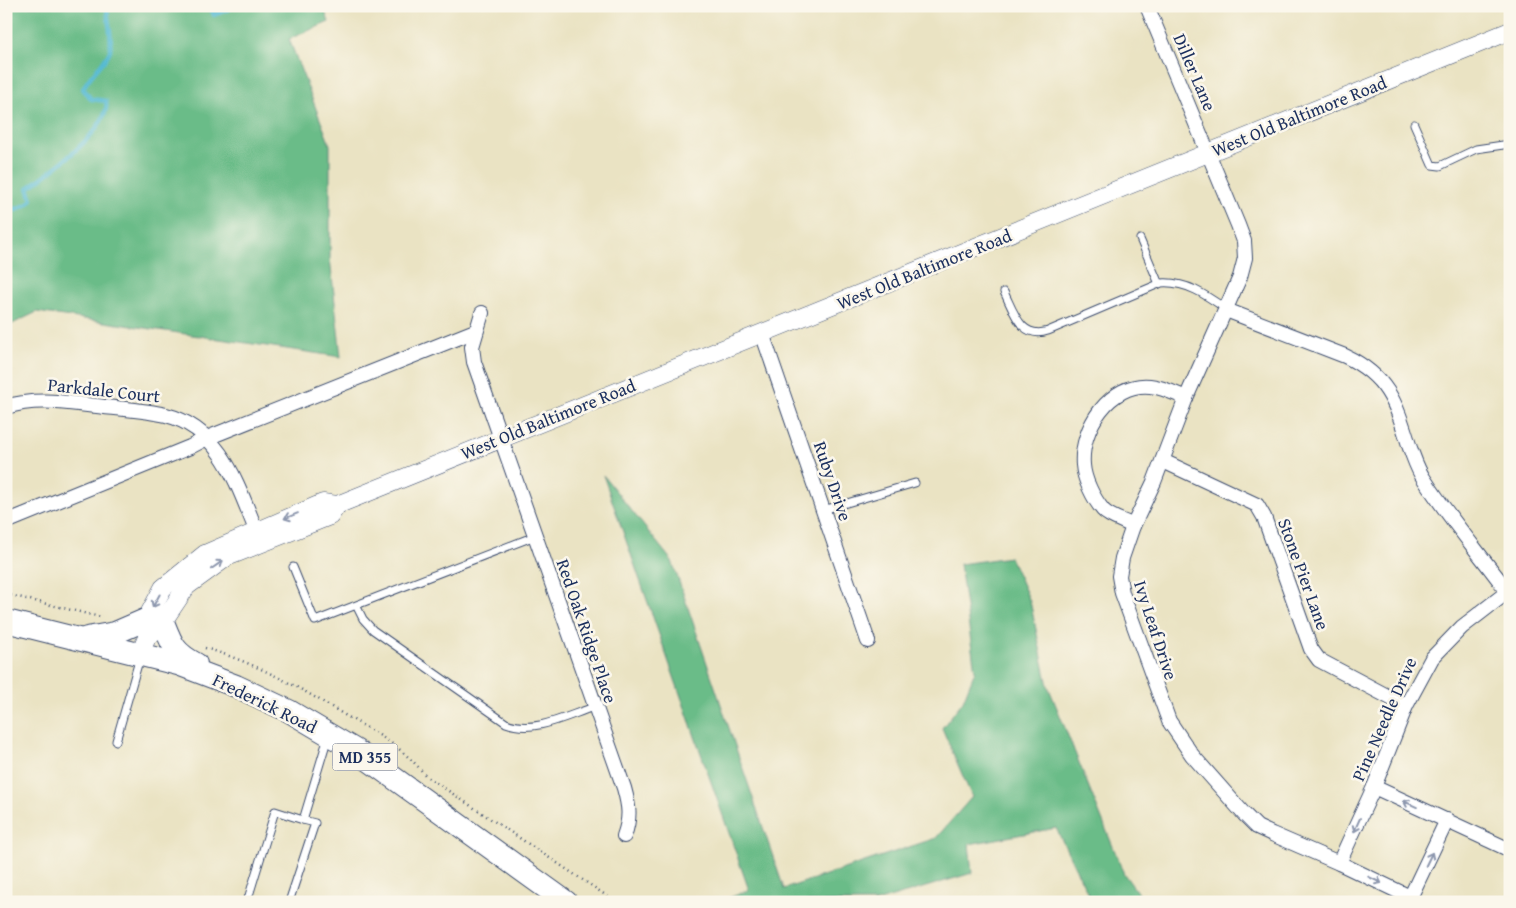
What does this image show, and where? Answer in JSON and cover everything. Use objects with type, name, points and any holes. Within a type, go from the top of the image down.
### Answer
[{"type":"main road","name":"Frederick Road","points":[[6,621],[82,639],[149,633],[178,664],[236,686],[289,711],[355,750],[566,902]]},
{"type":"main road","points":[[82,639],[115,633],[149,633],[172,646],[180,656],[236,686]]},
{"type":"street","name":"Diller Lane","points":[[1147,6],[1208,153]]},
{"type":"street","name":"West Old Baltimore Road","points":[[149,633],[163,588],[205,554],[256,530],[323,503],[337,505],[762,333],[986,245],[1208,153],[1510,32]]},
{"type":"street","name":"Ivy Leaf Drive","points":[[1208,153],[1244,241],[1245,258],[1226,310],[1186,398],[1163,461],[1133,526],[1122,558],[1119,576],[1140,645],[1169,722],[1192,755],[1257,826],[1339,863],[1409,900]]},
{"type":"street","points":[[1226,310],[1345,356],[1362,364],[1377,376],[1390,391],[1423,478],[1509,591]]},
{"type":"street","name":"Red Oak Ridge Place","points":[[482,313],[475,331],[472,347],[474,362],[630,810],[629,823],[624,836]]},
{"type":"street","points":[[6,522],[190,447],[207,438],[475,331]]},
{"type":"street","name":"Ruby Drive","points":[[762,333],[868,641]]},
{"type":"street","points":[[1133,526],[1104,512],[1094,496],[1082,465],[1088,432],[1109,400],[1121,392],[1148,386],[1186,398]]},
{"type":"street","name":"Parkdale Court","points":[[6,407],[34,402],[57,401],[166,415],[190,425],[223,454],[256,530]]},
{"type":"street","name":"Stone Pier Lane","points":[[1163,461],[1257,505],[1264,517],[1312,649],[1319,660],[1406,706]]},
{"type":"street","name":"West Old Baltimore Road","points":[[149,633],[187,586],[228,557],[330,516],[337,505]]},
{"type":"street","name":"Pine Needle Drive","points":[[1339,863],[1374,787],[1406,706],[1432,658],[1462,628],[1509,591]]},
{"type":"street","points":[[1374,787],[1510,850]]},
{"type":"street","points":[[1409,900],[1447,820]]},
{"type":"lane","points":[[1414,124],[1432,165],[1440,166],[1476,149],[1510,144]]},
{"type":"lane","points":[[1140,239],[1159,284]]},
{"type":"lane","points":[[1004,292],[1018,322],[1026,331],[1041,333],[1159,284],[1175,282],[1192,288],[1226,310]]},
{"type":"lane","points":[[823,510],[915,483]]},
{"type":"lane","points":[[293,567],[316,622],[535,536]]},
{"type":"lane","points":[[357,607],[363,619],[373,630],[506,723],[518,727],[539,725],[594,707]]},
{"type":"lane","points":[[116,741],[149,633]]},
{"type":"lane","points":[[303,820],[329,734]]},
{"type":"lane","points":[[247,902],[275,811],[315,823],[290,902]]},
{"type":"path","points":[[526,842],[616,902]]},
{"type":"green space","points":[[6,6],[323,6],[329,22],[289,39],[330,145],[330,258],[341,357],[37,312],[6,327]]},
{"type":"green space","points":[[603,475],[672,561],[784,889],[936,838],[972,797],[942,728],[963,701],[975,671],[960,564],[1010,557],[1030,601],[1048,686],[1124,874],[1144,902],[1092,902],[1056,828],[969,844],[972,873],[876,902],[719,902],[749,890]]},
{"type":"waterway","points":[[6,234],[8,213],[28,204],[32,199],[28,188],[77,149],[99,124],[105,112],[106,101],[91,99],[83,89],[110,50],[111,39],[107,6]]},
{"type":"waterway","points":[[210,6],[214,15],[236,6]]},
{"type":"waterway","points":[[6,205],[16,210]]}]
